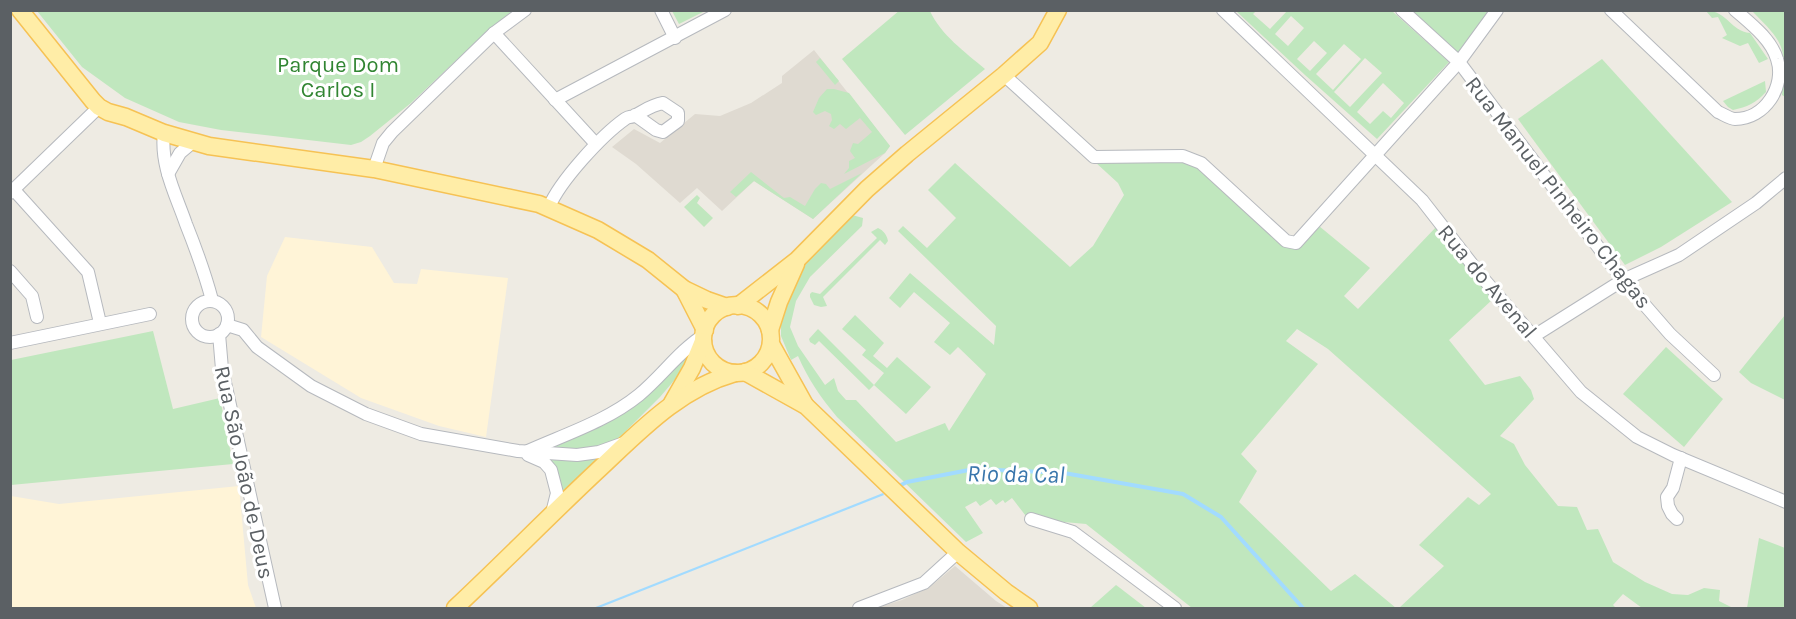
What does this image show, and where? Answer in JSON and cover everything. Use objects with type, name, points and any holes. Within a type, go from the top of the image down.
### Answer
[{"type":"main road","points":[[20,10],[99,107],[164,133],[193,142],[374,169],[539,204],[589,226],[637,252],[684,289],[707,300],[748,307],[758,312],[765,320],[770,337],[806,406]]},
{"type":"main road","points":[[671,403],[692,368],[713,316],[733,306],[797,260],[867,189],[1005,75],[1040,43],[1058,10]]},
{"type":"main road","points":[[81,84],[107,100],[126,117]]},
{"type":"main road","points":[[455,609],[552,513],[671,403],[708,382],[740,373],[762,363],[767,355],[779,302],[797,260]]},
{"type":"main road","points":[[684,289],[704,336],[705,350],[717,366],[726,371],[740,373],[806,406],[957,552],[1029,609]]},
{"type":"street","points":[[374,169],[383,143],[392,132],[494,33],[525,10]]},
{"type":"street","points":[[661,10],[675,38]]},
{"type":"street","points":[[555,100],[725,10]]},
{"type":"street","name":"Rua do Avenal","points":[[1223,10],[1422,200],[1482,277],[1581,392],[1637,437],[1785,502]]},
{"type":"street","name":"Rua Manuel Pinheiro Chagas","points":[[1402,10],[1459,62],[1623,280],[1670,334],[1714,375]]},
{"type":"street","points":[[1005,75],[1094,157],[1183,156],[1201,163],[1286,241],[1296,243],[1459,62],[1497,10]]},
{"type":"street","points":[[1611,10],[1718,112],[1734,119],[1753,115],[1769,103],[1776,90],[1779,77],[1777,59],[1769,44],[1759,31],[1735,10]]},
{"type":"street","points":[[494,33],[596,144]]},
{"type":"street","points":[[99,107],[12,191],[87,272],[100,323]]},
{"type":"street","points":[[549,207],[555,194],[596,144],[627,118],[635,116]]},
{"type":"street","points":[[164,133],[164,154],[168,174],[212,300]]},
{"type":"street","points":[[168,174],[180,153],[193,142]]},
{"type":"street","points":[[1534,336],[1623,280],[1679,255],[1756,203],[1785,178]]},
{"type":"street","points":[[10,271],[32,296],[37,317]]},
{"type":"street","points":[[212,300],[222,304],[228,319],[223,329],[214,336],[199,334],[192,325],[194,309],[204,301],[212,300]]},
{"type":"street","points":[[10,343],[150,314]]},
{"type":"street","points":[[223,329],[243,330],[257,347],[310,386],[366,414],[421,434],[523,451],[577,456],[599,452],[628,442]]},
{"type":"street","name":"Rua São João de Deus","points":[[223,329],[219,354],[275,609]]},
{"type":"street","points":[[523,451],[599,420],[637,396],[691,344],[704,336]]},
{"type":"street","points":[[523,451],[544,462],[551,470],[557,493],[552,513]]},
{"type":"street","points":[[1677,519],[1668,506],[1667,496],[1673,488],[1681,458]]},
{"type":"street","points":[[1031,519],[1073,532],[1174,609]]},
{"type":"street","points":[[859,609],[924,583],[957,552]]},
{"type":"shaded area","points":[[814,50],[890,146],[813,219],[754,181],[722,211],[697,188],[680,203],[636,164],[612,147],[634,129],[660,143],[695,114],[720,116],[751,103],[782,83],[782,76]]},
{"type":"shaded area","points":[[285,237],[372,247],[394,283],[417,284],[421,269],[508,278],[486,437],[439,426],[361,398],[261,337],[267,276]]},
{"type":"shaded area","points":[[239,486],[248,585],[256,608],[11,608],[11,496],[59,504]]},
{"type":"shaded area","points":[[955,566],[1007,608],[876,608],[902,600],[930,587]]},
{"type":"green space","points":[[900,10],[930,11],[940,28],[985,69],[905,135],[842,59]]},
{"type":"green space","name":"Parque Dom Carlos I","points":[[37,11],[514,11],[484,34],[411,103],[370,136],[351,145],[221,130],[179,122],[125,98],[82,67]]},
{"type":"green space","points":[[672,11],[705,11],[679,24]]},
{"type":"green space","points":[[1236,11],[1256,11],[1253,14],[1270,29],[1287,11],[1392,11],[1449,62],[1377,139]],"holes":[[[1291,16],[1304,28],[1288,46],[1275,34]],[[1314,41],[1327,53],[1310,71],[1297,59]],[[1344,44],[1361,59],[1333,90],[1316,74]],[[1365,58],[1382,73],[1350,107],[1334,92]],[[1383,83],[1404,103],[1391,118],[1383,111],[1370,124],[1357,112]]]},
{"type":"green space","points":[[1405,11],[1492,11],[1458,58]]},
{"type":"green space","points":[[1706,11],[1719,14],[1738,29],[1750,33],[1768,59],[1759,63],[1748,43],[1740,46],[1722,38],[1727,35],[1718,17],[1712,18]]},
{"type":"green space","points":[[1752,11],[1785,11],[1785,97],[1782,95],[1784,66],[1781,48],[1772,32]]},
{"type":"green space","points":[[820,58],[839,81],[835,85],[816,62]]},
{"type":"green space","points":[[1602,59],[1732,202],[1661,247],[1625,265],[1518,119]]},
{"type":"green space","points":[[1765,81],[1766,92],[1751,104],[1733,110],[1723,101]]},
{"type":"green space","points":[[827,89],[849,93],[890,146],[885,153],[844,174],[849,168],[849,161],[855,158],[850,151],[853,143],[858,144],[872,132],[860,118],[846,129],[840,124],[834,129],[829,126],[832,120],[831,114],[825,111],[816,115],[813,112],[819,98]]},
{"type":"green space","points":[[1183,160],[1199,168],[1284,245],[1319,226],[1370,268],[1344,296],[1358,309],[1437,226],[1493,299],[1449,340],[1485,385],[1520,376],[1531,390],[1534,399],[1500,436],[1514,444],[1525,465],[1558,506],[1577,507],[1587,530],[1598,529],[1613,562],[1645,582],[1672,594],[1688,595],[1704,588],[1720,590],[1719,601],[1733,608],[1642,608],[1623,594],[1613,605],[1616,608],[1399,608],[1444,566],[1419,545],[1468,497],[1479,505],[1491,494],[1328,349],[1297,329],[1286,341],[1318,364],[1241,454],[1257,471],[1239,502],[1331,591],[1355,574],[1396,608],[1192,608],[1086,524],[1029,520],[1012,498],[996,505],[991,499],[980,506],[976,501],[965,507],[983,533],[966,542],[837,417],[815,388],[798,356],[791,360],[781,336],[781,316],[801,272],[812,255],[852,215],[863,218],[862,226],[810,277],[796,301],[790,327],[798,346],[825,385],[834,378],[838,391],[846,400],[856,400],[896,442],[945,423],[949,431],[986,374],[958,347],[950,355],[934,342],[950,323],[914,292],[900,308],[889,298],[910,273],[994,345],[996,326],[898,231],[903,226],[927,248],[956,218],[928,190],[955,163],[1070,267],[1093,246],[1124,195],[1118,183],[1095,162]]},
{"type":"green space","points":[[751,172],[784,198],[790,197],[805,206],[821,183],[826,184],[830,189],[862,173],[813,219],[754,181],[736,197],[730,192]]},
{"type":"green space","points":[[697,195],[700,198],[697,203],[713,218],[704,227],[684,207]]},
{"type":"green space","points":[[878,228],[887,237],[888,241],[885,245],[880,240],[823,297],[827,306],[814,305],[810,294],[812,292],[820,294],[877,238],[871,232]]},
{"type":"green space","points":[[855,315],[884,343],[873,356],[887,368],[897,357],[931,387],[906,414],[874,385],[884,373],[862,355],[866,350],[842,329]]},
{"type":"green space","points":[[1785,315],[1786,400],[1751,383],[1739,372]]},
{"type":"green space","points":[[818,329],[874,385],[869,390],[819,341],[815,345],[809,339]]},
{"type":"green space","points":[[153,331],[173,409],[220,398],[233,464],[11,485],[11,360]]},
{"type":"green space","points":[[1666,347],[1723,399],[1684,447],[1623,394]]},
{"type":"green space","points":[[687,358],[677,377],[660,397],[604,455],[561,493],[546,460],[554,446],[604,425],[640,399]]},
{"type":"green space","points":[[1759,538],[1785,548],[1785,608],[1747,608]]},
{"type":"green space","points":[[1116,585],[1120,588],[1146,608],[1090,608]]},
{"type":"water","points":[[883,493],[884,495],[599,608],[593,608]]},
{"type":"waterway","name":"Rio da Cal","points":[[897,487],[907,482],[974,469],[1064,473],[1183,494],[1221,517],[1303,608]]}]
